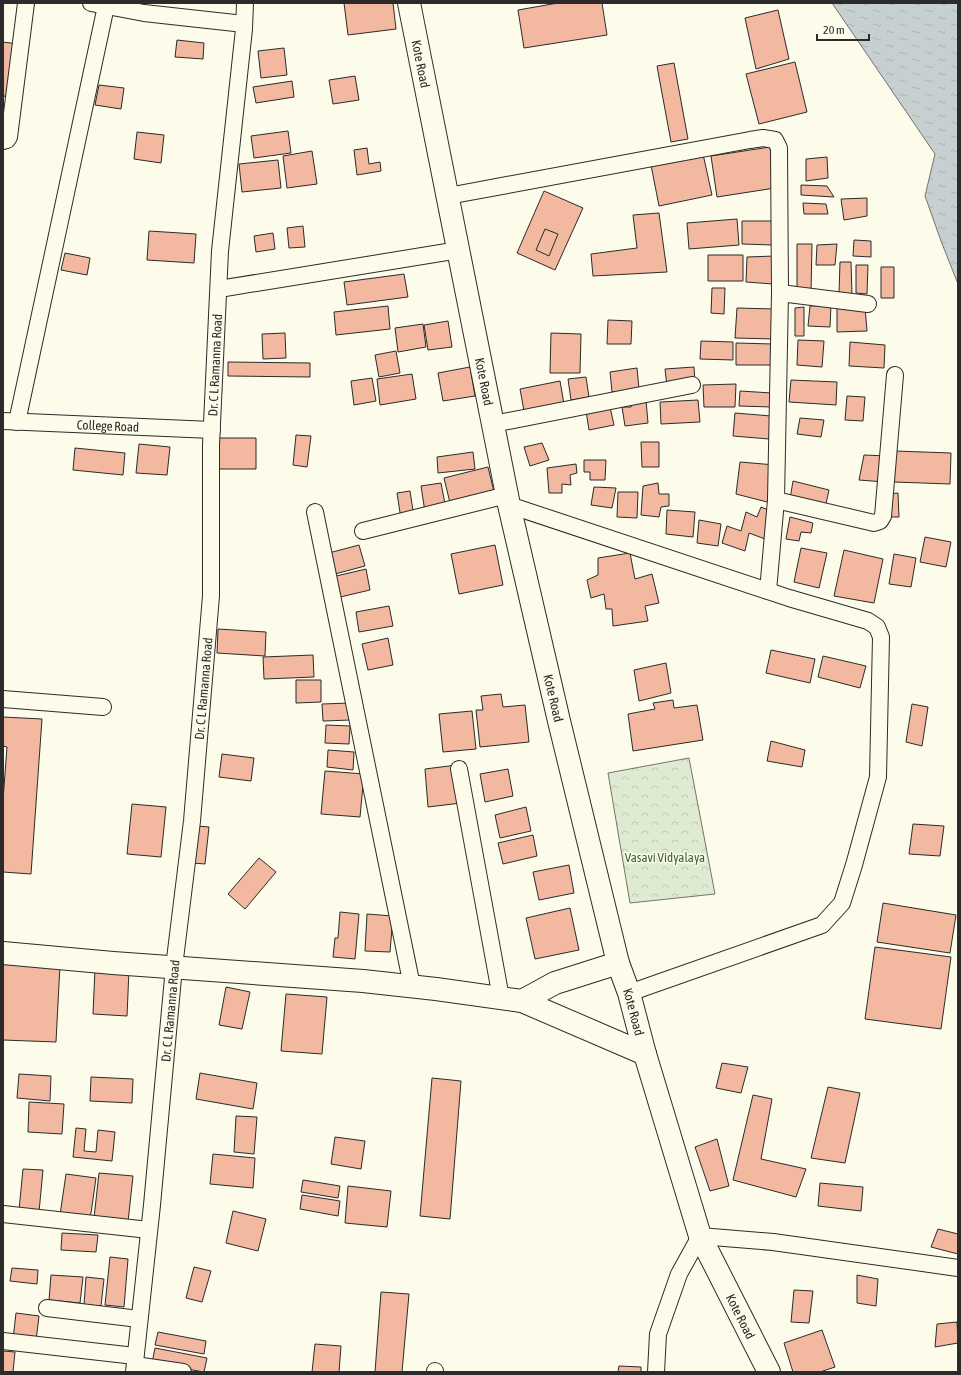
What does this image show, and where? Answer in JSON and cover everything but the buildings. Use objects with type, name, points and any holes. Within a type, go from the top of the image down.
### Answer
[{"type":"street","points":[[3,141],[7,140],[9,137],[26,3]]},
{"type":"street","name":"Dr. C L Ramanna Road","points":[[135,1364],[174,967],[192,821],[211,596],[212,430],[220,252],[245,3]]},
{"type":"street","name":"Kote Road","points":[[409,3],[508,500],[558,721],[618,963],[629,993],[645,1054],[700,1236],[769,1372]]},
{"type":"street","points":[[10,422],[99,4],[144,13],[244,24]]},
{"type":"street","points":[[448,196],[750,140],[763,138],[775,140],[779,148],[780,293],[776,500],[768,591]]},
{"type":"street","points":[[219,289],[459,250]]},
{"type":"street","points":[[780,293],[868,304]]},
{"type":"street","points":[[776,500],[874,523],[880,521],[883,516],[895,375]]},
{"type":"street","points":[[493,424],[692,385]]},
{"type":"street","name":"College Road","points":[[10,422],[212,430]]},
{"type":"street","points":[[363,531],[508,500],[768,591],[868,621],[877,626],[881,637],[878,777],[842,903],[822,926],[629,993]]},
{"type":"street","points":[[315,512],[412,986]]},
{"type":"street","points":[[3,699],[103,707]]},
{"type":"street","points":[[458,769],[501,998]]},
{"type":"street","points":[[3,953],[113,963],[279,974],[412,986],[522,1001],[645,1054]]},
{"type":"street","points":[[522,1001],[555,983],[618,963]]},
{"type":"street","points":[[3,1214],[149,1230]]},
{"type":"street","points":[[656,1372],[658,1334],[679,1274],[700,1236],[773,1242],[958,1268]]},
{"type":"street","points":[[47,1308],[139,1319]]},
{"type":"street","points":[[3,1340],[183,1372]]},
{"type":"green space","name":"Vasavi Vidyalaya","points":[[689,758],[715,894],[630,903],[608,773]]},
{"type":"water","points":[[832,3],[958,3],[958,284],[925,196],[935,154]]}]
